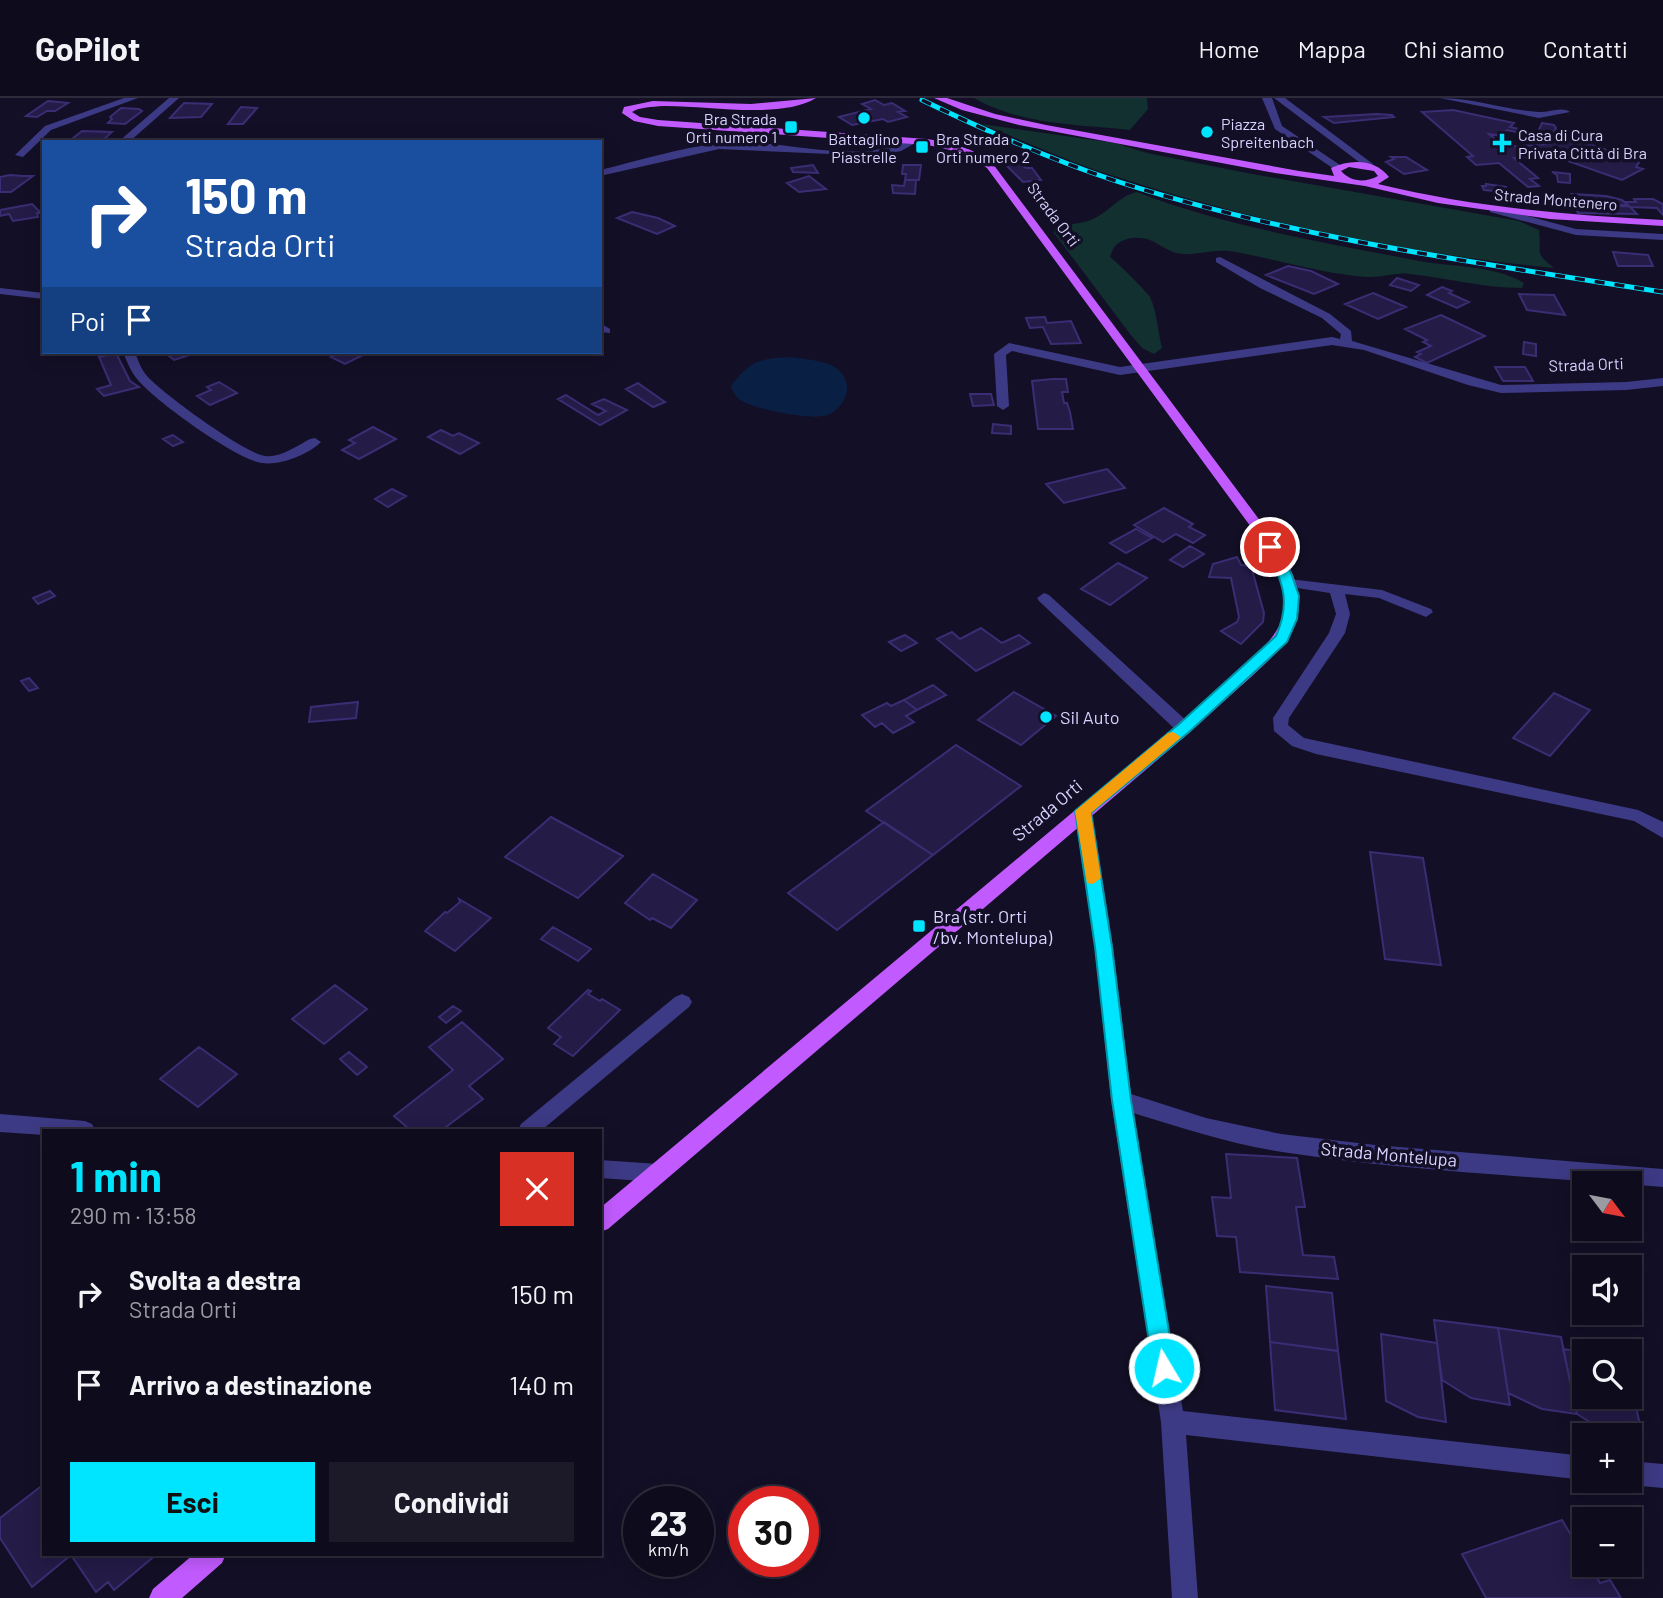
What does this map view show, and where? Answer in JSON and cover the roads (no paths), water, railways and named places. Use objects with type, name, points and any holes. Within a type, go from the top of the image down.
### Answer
[{"type":"main road","name":"Strada Orti","points":[[602,1220],[1184,728],[1282,639],[1292,607],[1289,583],[1270,547],[1142,370],[990,166],[978,155],[965,150],[914,141],[658,123],[637,119],[627,113],[627,109],[633,105],[659,100],[753,107],[781,105],[811,98]]},
{"type":"main road","points":[[939,98],[1037,128],[1127,141],[1293,172],[1336,169],[1348,164],[1370,166]]},
{"type":"main road","points":[[954,98],[969,109]]},
{"type":"main road","name":"Strada Montenero","points":[[1370,166],[1382,171],[1384,177],[1447,201]]},
{"type":"main road","points":[[1336,169],[1337,175],[1346,180]]},
{"type":"main road","name":"Strada Montenero","points":[[1293,172],[1364,183],[1494,210],[1578,220],[1663,223]]},
{"type":"main road","points":[[1364,183],[1377,182],[1384,177]]},
{"type":"main road","points":[[162,1598],[211,1556]]},
{"type":"street","points":[[20,155],[48,128],[133,98]]},
{"type":"street","points":[[125,140],[175,98],[177,104],[143,140]]},
{"type":"street","points":[[1266,98],[1278,127],[1336,169]]},
{"type":"street","points":[[1279,98],[1370,166]]},
{"type":"street","points":[[1445,98],[1539,115],[1565,113]]},
{"type":"street","points":[[602,173],[719,146],[869,153],[895,150],[914,141]]},
{"type":"street","points":[[1494,210],[1576,232],[1663,237]]},
{"type":"street","points":[[1220,260],[1340,325],[1347,333],[1346,342]]},
{"type":"street","points":[[0,291],[42,296]]},
{"type":"street","name":"Strada Orti","points":[[1142,370],[1321,343],[1346,342],[1501,389],[1626,386],[1663,382]]},
{"type":"street","points":[[1003,406],[1000,354],[1009,347],[1031,349],[1120,371],[1142,370]]},
{"type":"street","points":[[130,354],[142,377],[156,390],[258,459],[280,458],[315,442]]},
{"type":"street","points":[[1289,583],[1382,594],[1426,612]]},
{"type":"street","points":[[1336,589],[1343,614],[1336,633],[1281,718],[1280,727],[1287,736],[1316,748],[1638,816],[1654,823],[1663,832]]},
{"type":"street","points":[[1044,598],[1184,728]]},
{"type":"street","points":[[1083,811],[1104,947],[1121,1100],[1173,1422],[1185,1598]]},
{"type":"street","points":[[529,1129],[682,1002]]},
{"type":"street","name":"Strada Montelupa","points":[[1121,1100],[1206,1127],[1282,1143],[1375,1154],[1663,1178]]},
{"type":"street","points":[[0,1123],[73,1129]]},
{"type":"street","points":[[602,1168],[658,1173]]},
{"type":"street","points":[[1173,1422],[1572,1467]]},
{"type":"street","points":[[1642,1475],[1663,1476]]},
{"type":"water","points":[[791,357],[818,361],[841,372],[847,392],[837,409],[823,416],[787,414],[752,405],[742,401],[734,393],[731,386],[750,366],[771,358]]},
{"type":"railway","points":[[922,100],[1016,143],[1088,171],[1248,218],[1385,247],[1663,292]]},
{"type":"place","name":"Battaglino Piastrelle","points":[[864,118]]},
{"type":"place","name":"Bra Strada Orti numero 1","points":[[791,127]]},
{"type":"place","name":"Piazza Spreitenbach","points":[[1207,132]]},
{"type":"place","name":"Casa di Cura Privata Città di Bra","points":[[1502,143]]},
{"type":"place","name":"Bra Strada Orti numero 2","points":[[922,147]]},
{"type":"place","name":"Sil Auto","points":[[1046,717]]},
{"type":"place","name":"Bra (str. Orti /bv. Montelupa)","points":[[919,926]]}]
